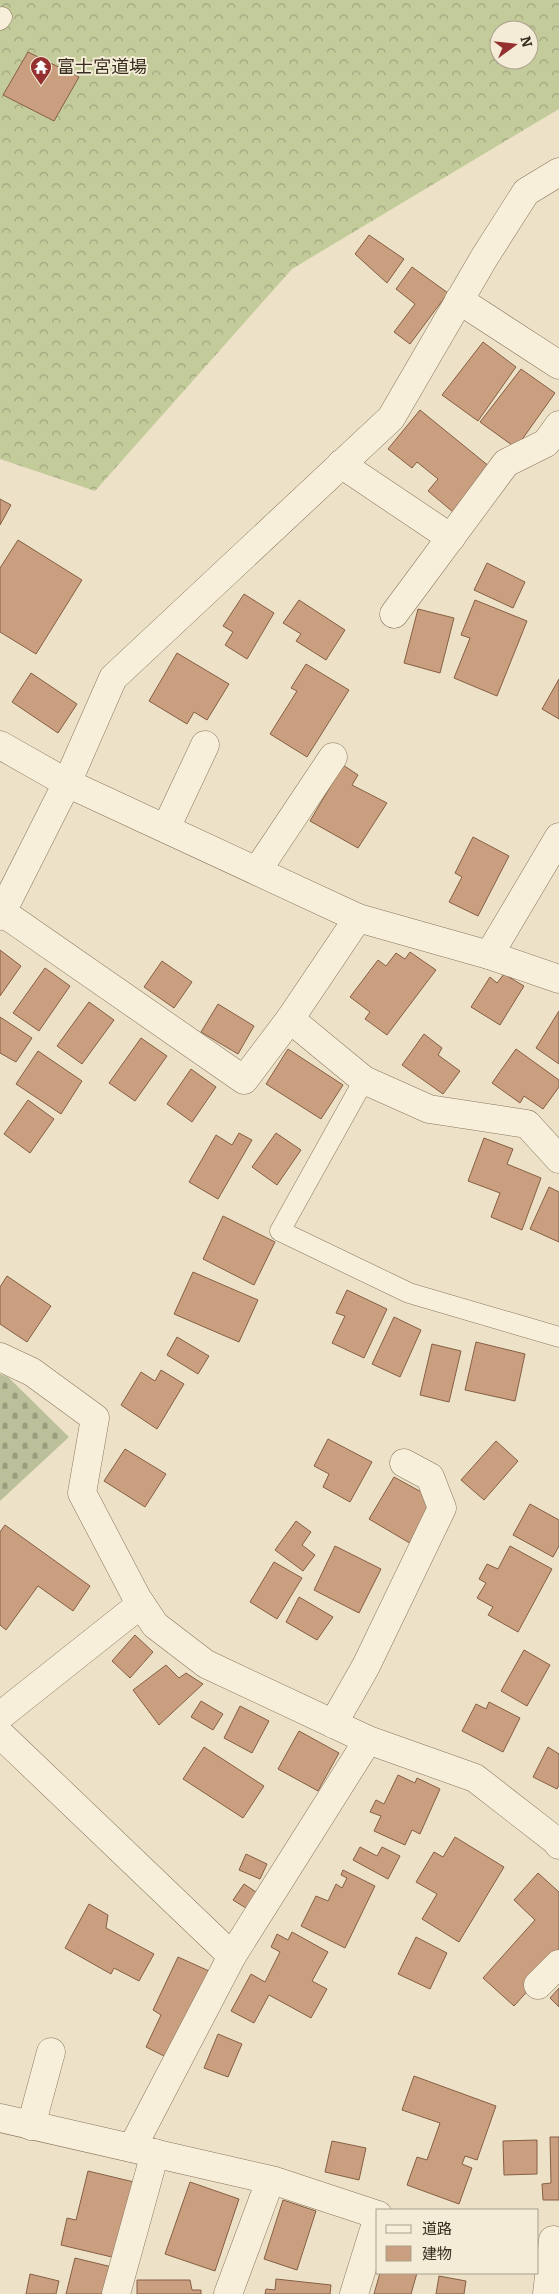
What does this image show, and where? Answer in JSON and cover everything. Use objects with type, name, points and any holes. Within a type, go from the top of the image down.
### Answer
[{"type":"street","points":[[358,918],[290,1019],[244,1080],[1,914],[67,783],[113,678],[391,418],[459,300],[526,192],[559,172]]},
{"type":"street","points":[[459,300],[559,365]]},
{"type":"street","points":[[394,614],[506,463],[546,443],[559,425]]},
{"type":"street","points":[[342,464],[451,538]]},
{"type":"street","points":[[0,745],[67,783],[358,918],[489,955],[559,979]]},
{"type":"street","points":[[166,828],[205,745]]},
{"type":"street","points":[[256,871],[333,757]]},
{"type":"street","points":[[489,955],[559,837]]},
{"type":"street","points":[[290,1019],[364,1080],[429,1109],[527,1124],[559,1159]]},
{"type":"street","points":[[0,1358],[32,1372],[95,1418],[82,1493],[154,1625],[206,1664],[368,1740],[475,1778],[558,1841]]},
{"type":"street","points":[[333,1724],[366,1666],[442,1508],[430,1477],[404,1463]]},
{"type":"street","points":[[0,1716],[141,1604]]},
{"type":"street","points":[[0,1734],[232,1956]]},
{"type":"street","points":[[116,2294],[144,2150],[232,1956],[368,1740]]},
{"type":"street","points":[[538,1985],[559,1964]]},
{"type":"street","points":[[31,2126],[51,2052]]},
{"type":"street","points":[[0,2118],[144,2150],[270,2181],[376,2215]]},
{"type":"street","points":[[228,2294],[270,2181]]},
{"type":"street","points":[[354,2294],[376,2222]]},
{"type":"street","points":[[547,2294],[550,2240]]},
{"type":"lane","points":[[364,1080],[280,1231],[409,1294],[559,1337]]},
{"type":"green space","points":[[0,0],[559,0],[559,109],[292,269],[95,491],[0,459]]},
{"type":"green space","points":[[0,1374],[8,1377],[69,1437],[0,1501]]},
{"type":"building","name":"富士宮道場","points":[[28,52],[79,77],[54,121],[3,95]]},
{"type":"building","points":[[369,235],[404,259],[387,283],[355,254]]},
{"type":"building","points":[[412,267],[448,293],[410,344],[394,332],[415,304],[396,289]]},
{"type":"building","points":[[483,342],[516,367],[478,421],[442,395]]},
{"type":"building","points":[[521,369],[555,393],[516,448],[480,422]]},
{"type":"building","points":[[420,410],[490,467],[453,512],[428,491],[438,479],[417,462],[412,468],[388,449]]},
{"type":"building","points":[[0,499],[11,505],[0,525]]},
{"type":"building","points":[[18,540],[82,580],[36,654],[0,632],[0,568]]},
{"type":"building","points":[[487,563],[525,582],[513,608],[474,590]]},
{"type":"building","points":[[244,594],[274,613],[247,659],[225,645],[233,632],[223,626]]},
{"type":"building","points":[[299,600],[345,630],[326,660],[296,641],[301,634],[283,623]]},
{"type":"building","points":[[475,600],[527,621],[497,696],[454,678],[470,638],[461,635]]},
{"type":"building","points":[[418,609],[454,618],[440,673],[404,663]]},
{"type":"building","points":[[177,653],[229,684],[207,720],[194,712],[187,724],[149,701]]},
{"type":"building","points":[[306,664],[349,690],[307,757],[270,734],[297,691],[291,688]]},
{"type":"building","points":[[31,673],[77,704],[58,733],[12,702]]},
{"type":"building","points":[[559,679],[559,719],[542,709]]},
{"type":"building","points":[[343,765],[358,775],[352,785],[387,803],[358,848],[310,821]]},
{"type":"building","points":[[473,837],[509,856],[478,916],[449,902],[462,877],[455,873]]},
{"type":"building","points":[[0,950],[21,966],[0,996]]},
{"type":"building","points":[[410,952],[436,970],[387,1035],[365,1019],[370,1012],[350,997],[378,960],[386,966],[396,953],[405,959]]},
{"type":"building","points":[[162,961],[192,982],[174,1008],[144,987]]},
{"type":"building","points":[[45,968],[70,986],[39,1031],[13,1013]]},
{"type":"building","points":[[504,974],[524,986],[500,1025],[471,1007],[490,977],[497,983]]},
{"type":"building","points":[[89,1002],[114,1020],[82,1064],[57,1046]]},
{"type":"building","points":[[218,1004],[254,1026],[238,1054],[201,1032]]},
{"type":"building","points":[[559,1011],[559,1064],[536,1048]]},
{"type":"building","points":[[0,1017],[32,1038],[16,1062],[0,1053]]},
{"type":"building","points":[[424,1034],[442,1048],[438,1055],[460,1071],[443,1094],[402,1065]]},
{"type":"building","points":[[141,1038],[167,1056],[135,1101],[109,1083]]},
{"type":"building","points":[[288,1049],[343,1085],[321,1119],[266,1084]]},
{"type":"building","points":[[516,1049],[559,1080],[559,1087],[543,1109],[524,1096],[520,1103],[492,1083]]},
{"type":"building","points":[[38,1051],[82,1081],[61,1114],[16,1084]]},
{"type":"building","points":[[191,1069],[216,1087],[192,1122],[167,1104]]},
{"type":"building","points":[[28,1100],[54,1119],[30,1153],[4,1134]]},
{"type":"building","points":[[239,1133],[252,1140],[218,1199],[189,1182],[216,1135],[232,1145]]},
{"type":"building","points":[[276,1133],[301,1150],[277,1185],[252,1167]]},
{"type":"building","points":[[484,1138],[513,1149],[507,1164],[541,1178],[522,1230],[491,1217],[500,1193],[468,1181]]},
{"type":"building","points":[[549,1187],[559,1192],[559,1242],[530,1229]]},
{"type":"building","points":[[223,1216],[275,1242],[254,1285],[203,1259]]},
{"type":"building","points":[[193,1272],[258,1300],[239,1342],[174,1314]]},
{"type":"building","points":[[7,1276],[51,1306],[27,1342],[0,1324],[0,1287]]},
{"type":"building","points":[[347,1290],[387,1309],[364,1358],[332,1343],[345,1316],[336,1313]]},
{"type":"building","points":[[394,1317],[421,1330],[400,1377],[372,1364]]},
{"type":"building","points":[[177,1337],[209,1356],[198,1374],[167,1355]]},
{"type":"building","points":[[476,1342],[525,1354],[515,1401],[465,1390]]},
{"type":"building","points":[[432,1344],[461,1351],[449,1402],[420,1395]]},
{"type":"building","points":[[161,1370],[184,1384],[157,1429],[121,1405],[141,1372],[155,1381]]},
{"type":"building","points":[[328,1439],[372,1462],[350,1502],[323,1487],[329,1474],[314,1466]]},
{"type":"building","points":[[496,1441],[518,1461],[484,1500],[461,1480]]},
{"type":"building","points":[[125,1449],[166,1474],[145,1507],[104,1481]]},
{"type":"building","points":[[394,1477],[425,1494],[431,1513],[413,1545],[369,1519]]},
{"type":"building","points":[[530,1504],[559,1520],[559,1546],[553,1557],[513,1535]]},
{"type":"building","points":[[296,1521],[311,1532],[302,1545],[315,1555],[303,1571],[275,1550]]},
{"type":"building","points":[[5,1525],[90,1586],[73,1611],[38,1586],[6,1630],[0,1625],[0,1532]]},
{"type":"building","points":[[335,1546],[381,1569],[359,1613],[314,1590]]},
{"type":"building","points":[[510,1546],[552,1569],[518,1632],[488,1615],[493,1607],[477,1598],[486,1583],[479,1579],[487,1564],[498,1569]]},
{"type":"building","points":[[274,1562],[302,1578],[277,1619],[250,1602]]},
{"type":"building","points":[[299,1597],[333,1617],[317,1640],[286,1622]]},
{"type":"building","points":[[135,1635],[153,1652],[130,1678],[112,1661]]},
{"type":"building","points":[[524,1650],[550,1665],[527,1706],[501,1691]]},
{"type":"building","points":[[166,1665],[179,1678],[186,1673],[203,1684],[159,1725],[133,1690]]},
{"type":"building","points":[[201,1701],[223,1714],[213,1730],[191,1717]]},
{"type":"building","points":[[489,1702],[520,1718],[503,1752],[462,1731],[476,1704],[486,1709]]},
{"type":"building","points":[[240,1706],[269,1721],[252,1753],[224,1738]]},
{"type":"building","points":[[299,1731],[339,1753],[318,1791],[278,1769]]},
{"type":"building","points":[[204,1747],[264,1786],[243,1818],[183,1779]]},
{"type":"building","points":[[548,1747],[559,1754],[559,1785],[557,1789],[533,1777]]},
{"type":"building","points":[[398,1775],[415,1783],[417,1778],[440,1789],[420,1834],[412,1830],[405,1845],[374,1831],[381,1816],[370,1812],[376,1800],[384,1804]]},
{"type":"building","points":[[455,1837],[504,1867],[459,1942],[422,1919],[437,1894],[416,1882],[434,1852],[443,1857]]},
{"type":"building","points":[[360,1847],[377,1856],[382,1847],[400,1856],[388,1879],[353,1860]]},
{"type":"building","points":[[246,1854],[267,1864],[260,1879],[239,1870]]},
{"type":"building","points":[[343,1870],[375,1886],[345,1948],[301,1926],[316,1896],[328,1901],[336,1884],[342,1888],[347,1878],[341,1875]]},
{"type":"building","points":[[538,1873],[559,1892],[559,1956],[514,2006],[483,1978],[535,1920],[514,1900]]},
{"type":"building","points":[[244,1884],[259,1894],[249,1910],[233,1900]]},
{"type":"building","points":[[89,1904],[108,1915],[106,1928],[154,1954],[139,1981],[114,1968],[111,1974],[65,1948]]},
{"type":"building","points":[[292,1932],[328,1952],[312,1981],[327,1989],[311,2018],[269,1995],[254,2023],[231,2011],[251,1974],[265,1982],[280,1952],[271,1947],[277,1934],[288,1940]]},
{"type":"building","points":[[416,1937],[447,1953],[430,1989],[398,1974]]},
{"type":"building","points":[[178,1957],[209,1971],[168,2058],[146,2047],[161,2015],[153,2010]]},
{"type":"building","points":[[559,1988],[559,2007],[550,1998]]},
{"type":"building","points":[[218,2034],[242,2044],[228,2077],[204,2068]]},
{"type":"building","points":[[414,2076],[496,2106],[477,2160],[465,2156],[462,2164],[472,2168],[459,2204],[407,2185],[417,2157],[427,2160],[440,2123],[402,2110]]},
{"type":"building","points":[[550,2137],[559,2137],[559,2200],[543,2200],[542,2184],[551,2183]]},
{"type":"building","points":[[537,2140],[537,2174],[504,2175],[503,2141]]},
{"type":"building","points":[[332,2141],[366,2148],[359,2180],[325,2172]]},
{"type":"building","points":[[88,2171],[134,2182],[116,2258],[61,2245],[67,2218],[76,2220]]},
{"type":"building","points":[[190,2182],[239,2199],[215,2271],[165,2254]]},
{"type":"building","points":[[283,2200],[316,2211],[297,2270],[264,2259]]},
{"type":"building","points":[[75,2258],[112,2267],[104,2294],[66,2294]]},
{"type":"building","points":[[30,2274],[59,2281],[56,2294],[26,2294]]},
{"type":"building","points":[[380,2274],[417,2274],[411,2294],[374,2294]]},
{"type":"building","points":[[439,2276],[466,2281],[464,2294],[436,2294]]},
{"type":"building","points":[[276,2279],[331,2285],[330,2294],[265,2294],[266,2289],[275,2290]]},
{"type":"building","points":[[137,2280],[190,2280],[192,2290],[201,2290],[201,2294],[137,2294]]},
{"type":"place","name":"富士宮道場","points":[[41,86]]}]
